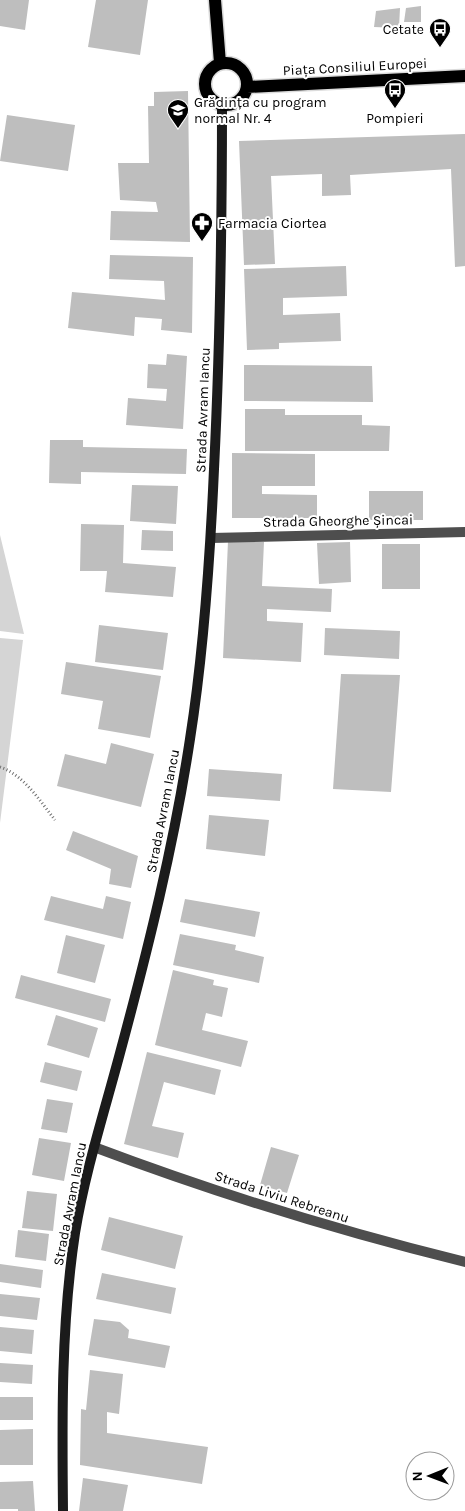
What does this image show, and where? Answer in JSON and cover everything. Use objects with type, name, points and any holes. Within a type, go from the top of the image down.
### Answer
[{"type":"main road","points":[[216,0],[220,63]]},
{"type":"main road","points":[[227,62],[240,68],[245,73],[247,87],[245,94],[235,103],[222,105],[210,98],[205,85],[208,71],[220,63],[227,62]]},
{"type":"main road","name":"Piața Consiliul Europei","points":[[247,87],[465,76]]},
{"type":"main road","name":"Strada Avram Iancu","points":[[63,1511],[63,1343],[76,1231],[94,1147],[122,1045],[168,861],[190,741],[203,645],[211,538],[218,397],[222,105]]},
{"type":"street","name":"Strada Gheorghe Șincai","points":[[211,538],[465,532]]},
{"type":"street","name":"Strada Liviu Rebreanu","points":[[94,1147],[254,1204],[350,1233],[465,1262]]},
{"type":"path","points":[[0,767],[5,768],[26,785],[55,820]]},
{"type":"shaded area","points":[[0,535],[24,634],[0,631]]},
{"type":"shaded area","points":[[0,638],[23,640],[0,823]]},
{"type":"building","points":[[0,0],[29,0],[25,30],[0,26]]},
{"type":"building","points":[[96,0],[148,0],[140,55],[88,47]]},
{"type":"building","points":[[421,6],[421,22],[404,22],[406,8]]},
{"type":"building","points":[[400,8],[399,28],[374,27],[376,11]]},
{"type":"building","points":[[188,91],[190,242],[110,240],[111,211],[158,212],[156,202],[120,200],[118,163],[149,163],[148,106],[154,106],[154,92]]},
{"type":"building","points":[[7,115],[75,125],[68,171],[0,161]]},
{"type":"building","points":[[465,134],[465,266],[455,267],[451,169],[350,175],[351,195],[322,196],[322,174],[271,176],[275,264],[244,265],[239,141]]},
{"type":"building","points":[[110,255],[193,257],[192,333],[161,330],[162,319],[135,317],[134,336],[68,328],[72,292],[165,300],[164,281],[109,279]]},
{"type":"building","points":[[346,266],[347,296],[283,298],[283,315],[340,313],[341,341],[279,343],[279,349],[247,350],[244,269]]},
{"type":"building","points":[[167,354],[187,356],[183,429],[126,425],[128,398],[166,401],[167,389],[147,388],[148,364],[166,365]]},
{"type":"building","points":[[244,365],[372,366],[373,402],[244,401]]},
{"type":"building","points":[[245,409],[285,409],[285,415],[362,415],[362,425],[390,426],[389,451],[245,451]]},
{"type":"building","points":[[50,440],[83,440],[83,447],[187,449],[186,474],[81,472],[81,484],[49,483]]},
{"type":"building","points":[[232,453],[315,454],[315,486],[262,486],[262,494],[317,495],[317,518],[232,518]]},
{"type":"building","points":[[132,485],[178,486],[176,524],[130,521]]},
{"type":"building","points":[[369,491],[423,491],[423,520],[369,520]]},
{"type":"building","points":[[81,524],[124,525],[123,563],[176,567],[173,597],[105,592],[107,571],[80,571]]},
{"type":"building","points":[[142,530],[173,531],[173,551],[141,550]]},
{"type":"building","points":[[228,541],[264,542],[262,586],[332,589],[331,612],[267,609],[267,621],[303,623],[301,662],[223,658]]},
{"type":"building","points":[[350,542],[351,582],[319,584],[317,543]]},
{"type":"building","points":[[382,544],[420,544],[420,589],[382,589]]},
{"type":"building","points":[[99,625],[168,633],[163,670],[95,662]]},
{"type":"building","points":[[325,628],[400,631],[399,659],[324,655]]},
{"type":"building","points":[[66,662],[161,676],[150,738],[98,729],[103,701],[61,694]]},
{"type":"building","points":[[341,674],[400,675],[391,792],[333,789]]},
{"type":"building","points":[[111,743],[154,754],[141,807],[57,786],[65,754],[106,764]]},
{"type":"building","points":[[209,769],[282,774],[280,801],[207,796]]},
{"type":"building","points":[[209,815],[269,820],[265,856],[206,849]]},
{"type":"building","points":[[73,831],[138,856],[131,888],[109,884],[111,869],[66,850]]},
{"type":"building","points":[[51,896],[103,909],[106,896],[131,902],[123,939],[44,920]]},
{"type":"building","points":[[185,899],[260,912],[255,937],[180,922]]},
{"type":"building","points":[[180,934],[236,945],[235,950],[264,957],[259,983],[173,965]]},
{"type":"building","points":[[66,935],[105,945],[95,983],[57,973]]},
{"type":"building","points":[[173,970],[214,980],[213,985],[228,988],[222,1017],[206,1013],[202,1030],[248,1041],[241,1067],[155,1045]]},
{"type":"building","points":[[21,975],[111,999],[105,1022],[15,998]]},
{"type":"building","points":[[56,1015],[98,1028],[89,1058],[47,1045]]},
{"type":"building","points":[[147,1052],[221,1070],[215,1095],[164,1082],[152,1126],[184,1133],[178,1158],[124,1144]]},
{"type":"building","points":[[45,1062],[82,1071],[77,1091],[40,1082]]},
{"type":"building","points":[[47,1099],[73,1103],[67,1133],[41,1129]]},
{"type":"building","points":[[39,1138],[71,1143],[64,1181],[32,1175]]},
{"type":"building","points":[[271,1147],[299,1155],[287,1193],[260,1185]]},
{"type":"building","points":[[27,1191],[57,1194],[53,1231],[22,1228]]},
{"type":"building","points":[[109,1217],[183,1236],[175,1269],[101,1250]]},
{"type":"building","points":[[18,1230],[49,1234],[46,1261],[15,1257]]},
{"type":"building","points":[[0,1264],[43,1270],[41,1288],[0,1282]]},
{"type":"building","points":[[102,1273],[176,1288],[171,1314],[96,1299]]},
{"type":"building","points":[[0,1294],[40,1298],[37,1320],[0,1316]]},
{"type":"building","points":[[94,1319],[120,1322],[129,1330],[128,1338],[170,1346],[165,1368],[88,1355]]},
{"type":"building","points":[[0,1327],[34,1330],[32,1354],[0,1351]]},
{"type":"building","points":[[0,1363],[33,1365],[32,1384],[0,1382]]},
{"type":"building","points":[[90,1370],[123,1374],[119,1414],[107,1412],[107,1433],[208,1447],[202,1484],[80,1465],[81,1409],[86,1410]]},
{"type":"building","points":[[0,1397],[33,1397],[33,1420],[0,1420]]},
{"type":"building","points":[[33,1429],[33,1465],[0,1465],[0,1430]]},
{"type":"building","points":[[83,1478],[128,1485],[123,1511],[79,1511]]},
{"type":"building","points":[[33,1481],[35,1511],[0,1509],[0,1482]]},
{"type":"place","name":"Cetate","points":[[440,48]]},
{"type":"place","name":"Pompieri","points":[[395,109]]},
{"type":"place","name":"Grădința cu program normal Nr. 4","points":[[178,129]]},
{"type":"place","name":"Farmacia Ciortea","points":[[202,242]]}]
